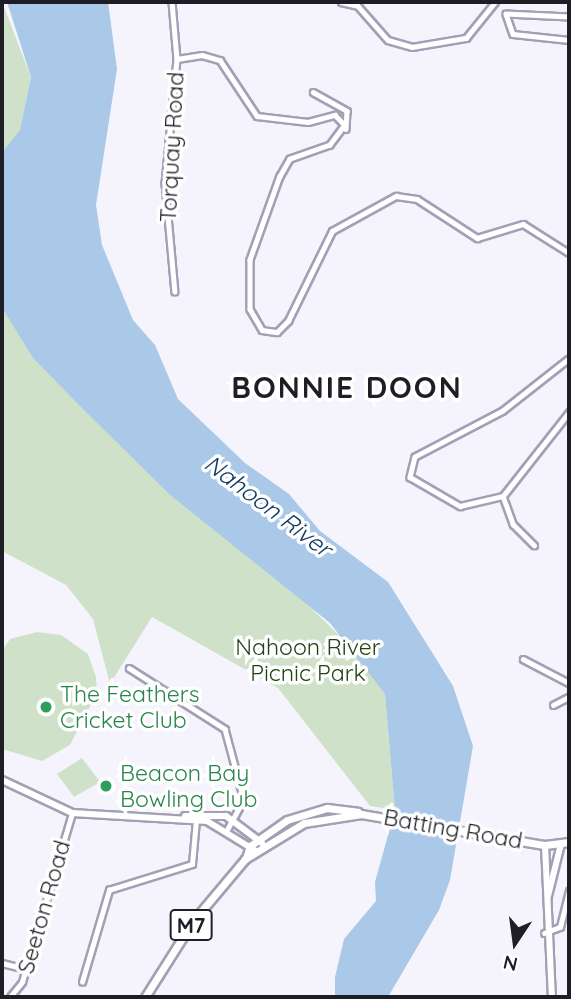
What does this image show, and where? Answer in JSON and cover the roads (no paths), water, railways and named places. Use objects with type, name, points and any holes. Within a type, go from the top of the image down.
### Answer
[{"type":"main road","name":"Batting Road","points":[[145,997],[193,921],[253,849],[261,841],[314,819],[361,814],[545,845],[565,843]]},
{"type":"street","name":"Torquay Road","points":[[172,2],[177,59],[165,183],[175,292]]},
{"type":"street","points":[[341,2],[358,6],[388,40],[412,47],[466,38],[495,2]]},
{"type":"street","points":[[569,16],[508,10],[508,27],[515,34],[569,40]]},
{"type":"street","points":[[177,59],[202,55],[220,60],[257,116],[308,122],[335,115],[345,130]]},
{"type":"street","points":[[313,92],[347,111],[345,130],[324,148],[290,159],[280,176],[250,260],[250,309],[262,330],[277,332],[288,321],[332,231],[396,197],[417,199],[481,239],[516,225],[540,233],[569,253]]},
{"type":"street","points":[[569,359],[510,407],[422,452],[408,466],[414,483],[455,505],[503,496],[569,412]]},
{"type":"street","points":[[503,496],[513,524],[534,545]]},
{"type":"street","points":[[523,659],[569,683]]},
{"type":"street","points":[[129,668],[225,729],[244,800],[228,829]]},
{"type":"street","points":[[553,705],[569,697]]},
{"type":"street","points":[[2,780],[72,813],[196,819],[228,829],[253,849]]},
{"type":"street","points":[[184,817],[204,812],[233,819],[261,841]]},
{"type":"street","name":"Seeton Road","points":[[10,997],[26,969],[72,813]]},
{"type":"street","points":[[82,982],[109,890],[190,865],[196,819]]},
{"type":"street","points":[[544,907],[565,843]]},
{"type":"street","points":[[545,845],[544,933],[552,997]]},
{"type":"street","points":[[544,933],[560,927],[569,891]]},
{"type":"street","points":[[2,963],[26,969]]},
{"type":"water","name":"Nahoon River","points":[[7,2],[108,2],[117,69],[96,205],[102,245],[133,320],[155,345],[178,399],[245,463],[289,494],[320,531],[388,582],[453,686],[473,746],[450,880],[439,910],[388,997],[335,997],[335,977],[344,939],[376,901],[375,882],[395,810],[385,694],[330,623],[169,494],[80,406],[33,358],[2,308],[2,152],[20,130],[31,77]]},
{"type":"place","name":"The Feathers Cricket Club","points":[[46,707]]},
{"type":"place","name":"Beacon Bay Bowling Club","points":[[106,786]]},
{"type":"district","name":"BONNIE DOON","points":[[347,387]]},
{"type":"park label","name":"Nahoon River Picnic Park","points":[[308,660]]}]
